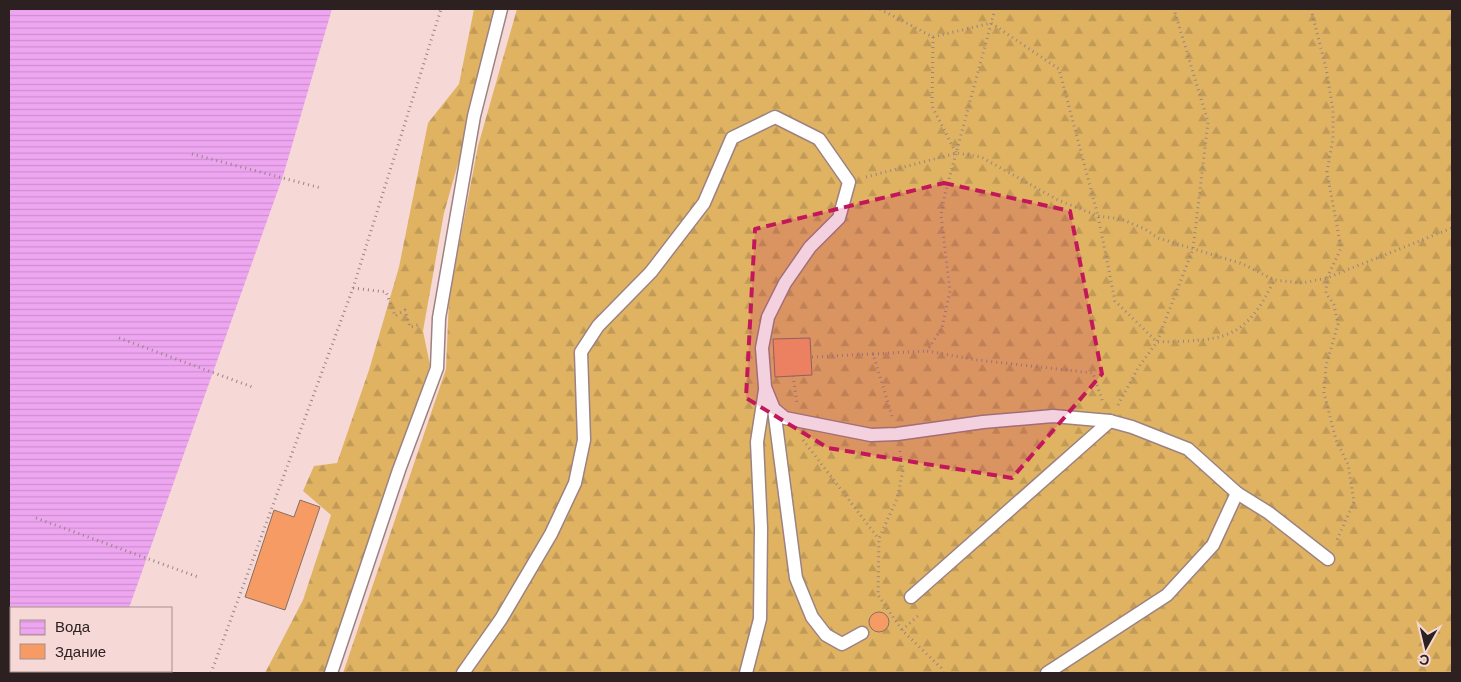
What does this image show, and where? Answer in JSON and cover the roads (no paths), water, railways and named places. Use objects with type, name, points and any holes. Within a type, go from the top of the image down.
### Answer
[{"type":"lane","points":[[331,673],[399,470],[436,368],[439,318],[474,116],[501,9]]},
{"type":"lane","points":[[464,673],[500,619],[551,534],[575,483],[584,440],[581,352],[598,326],[651,272],[704,203],[732,138],[775,117],[819,139],[849,182],[839,218],[810,247],[785,284],[768,317],[762,348],[765,387],[757,442],[761,528],[760,619],[746,673]]},
{"type":"lane","points":[[765,387],[774,409],[796,578],[799,586],[812,617],[826,635],[842,644],[862,632]]},
{"type":"lane","points":[[774,409],[785,418],[871,435],[897,434],[983,422],[1053,416],[1110,421],[1132,426],[1188,449],[1237,493],[1269,514],[1328,559]]},
{"type":"lane","points":[[911,597],[1110,421]]},
{"type":"lane","points":[[1048,673],[1166,595],[1213,545],[1237,493]]},
{"type":"water","points":[[9,9],[332,9],[283,176],[129,607],[10,607],[10,672],[108,672],[9,673]]}]
